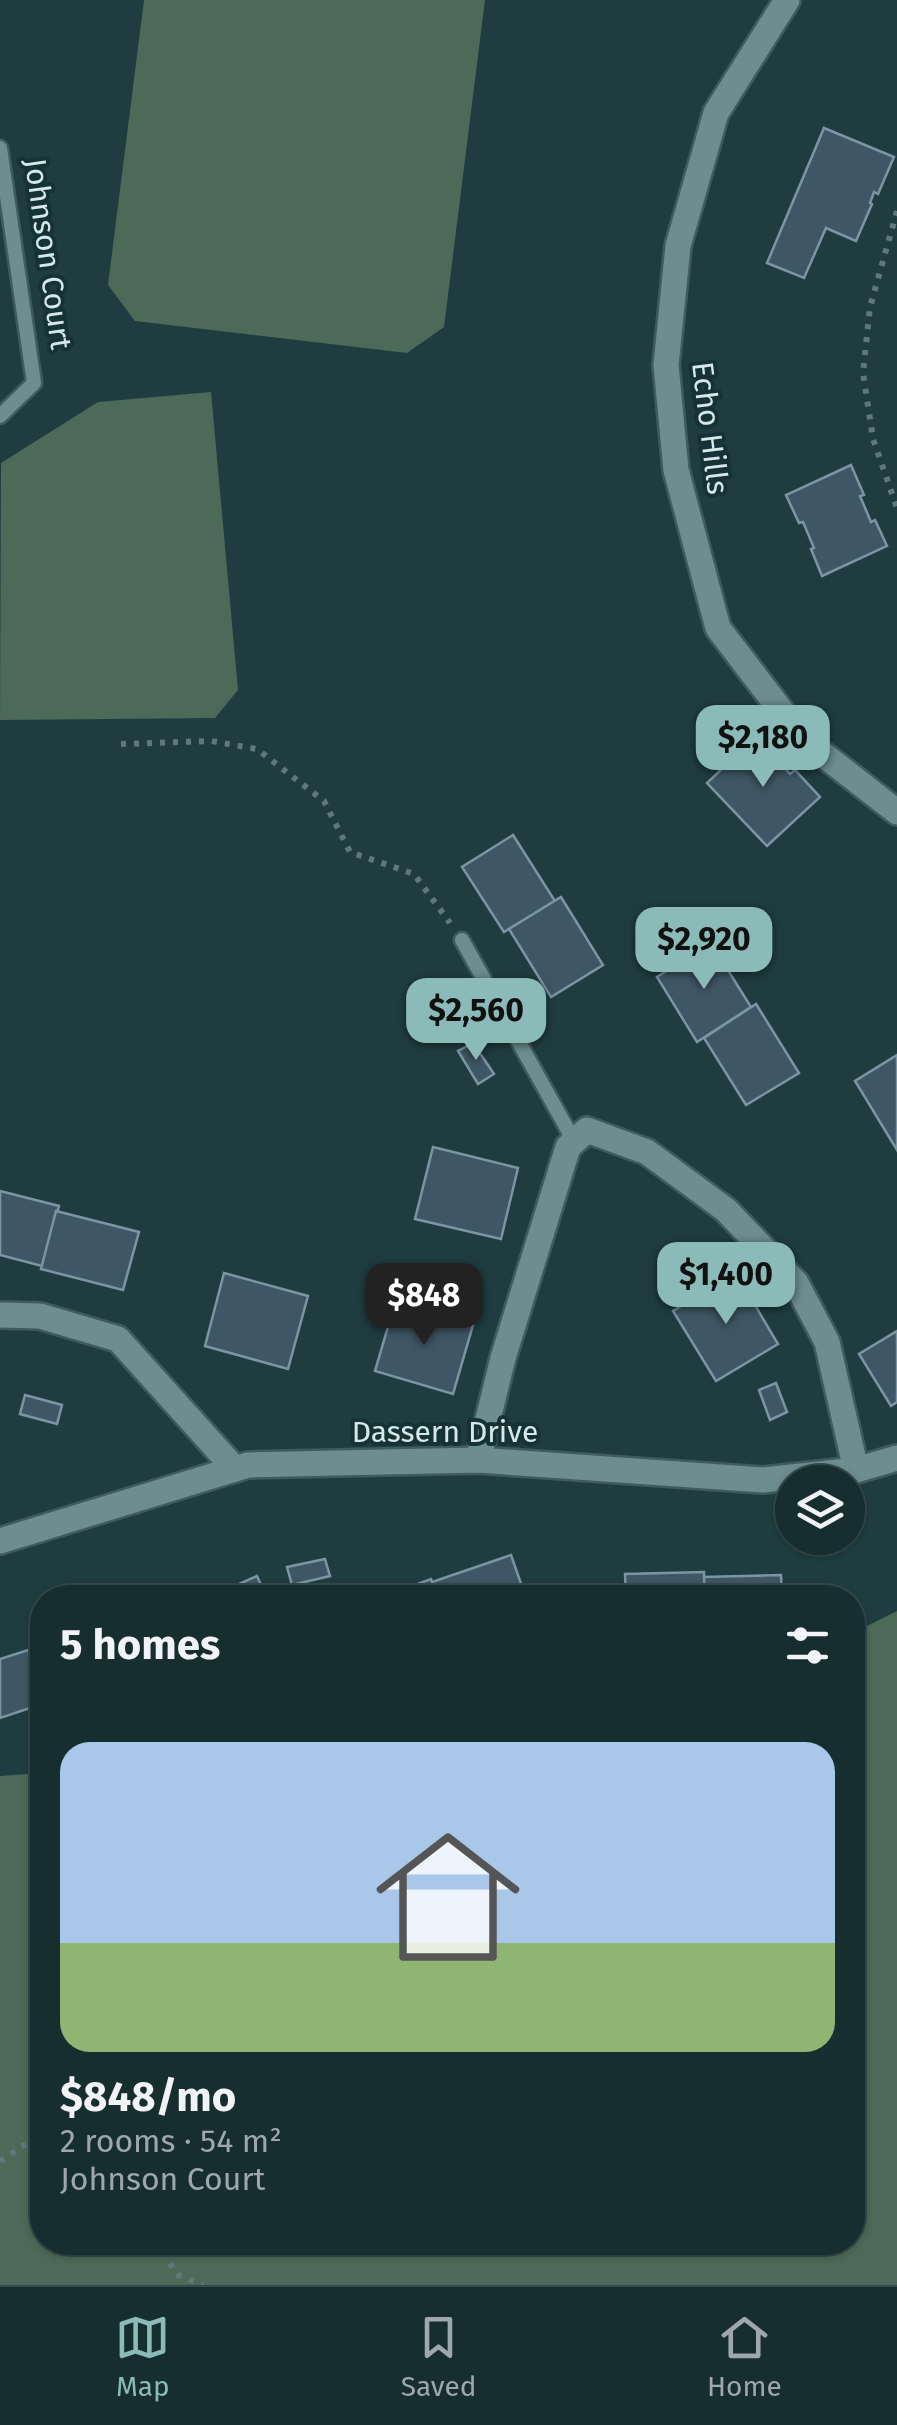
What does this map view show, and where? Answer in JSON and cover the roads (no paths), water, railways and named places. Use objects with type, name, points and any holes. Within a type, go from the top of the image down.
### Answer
[{"type":"street","name":"Echo Hills","points":[[787,0],[716,113],[678,246],[666,364],[676,470],[718,628],[802,738],[897,812]]},
{"type":"street","points":[[478,1460],[503,1358],[568,1147],[587,1130],[647,1152],[726,1210],[796,1283],[827,1342],[855,1465]]},
{"type":"street","points":[[0,1316],[40,1316],[118,1339],[235,1469]]},
{"type":"street","name":"Dassern Drive","points":[[865,1467],[897,1458]]},
{"type":"street","name":"Dassern Drive","points":[[0,1540],[248,1466],[478,1460],[775,1479]]},
{"type":"lane","name":"Johnson Court","points":[[0,148],[34,383],[0,416]]},
{"type":"lane","points":[[462,940],[574,1142]]}]
